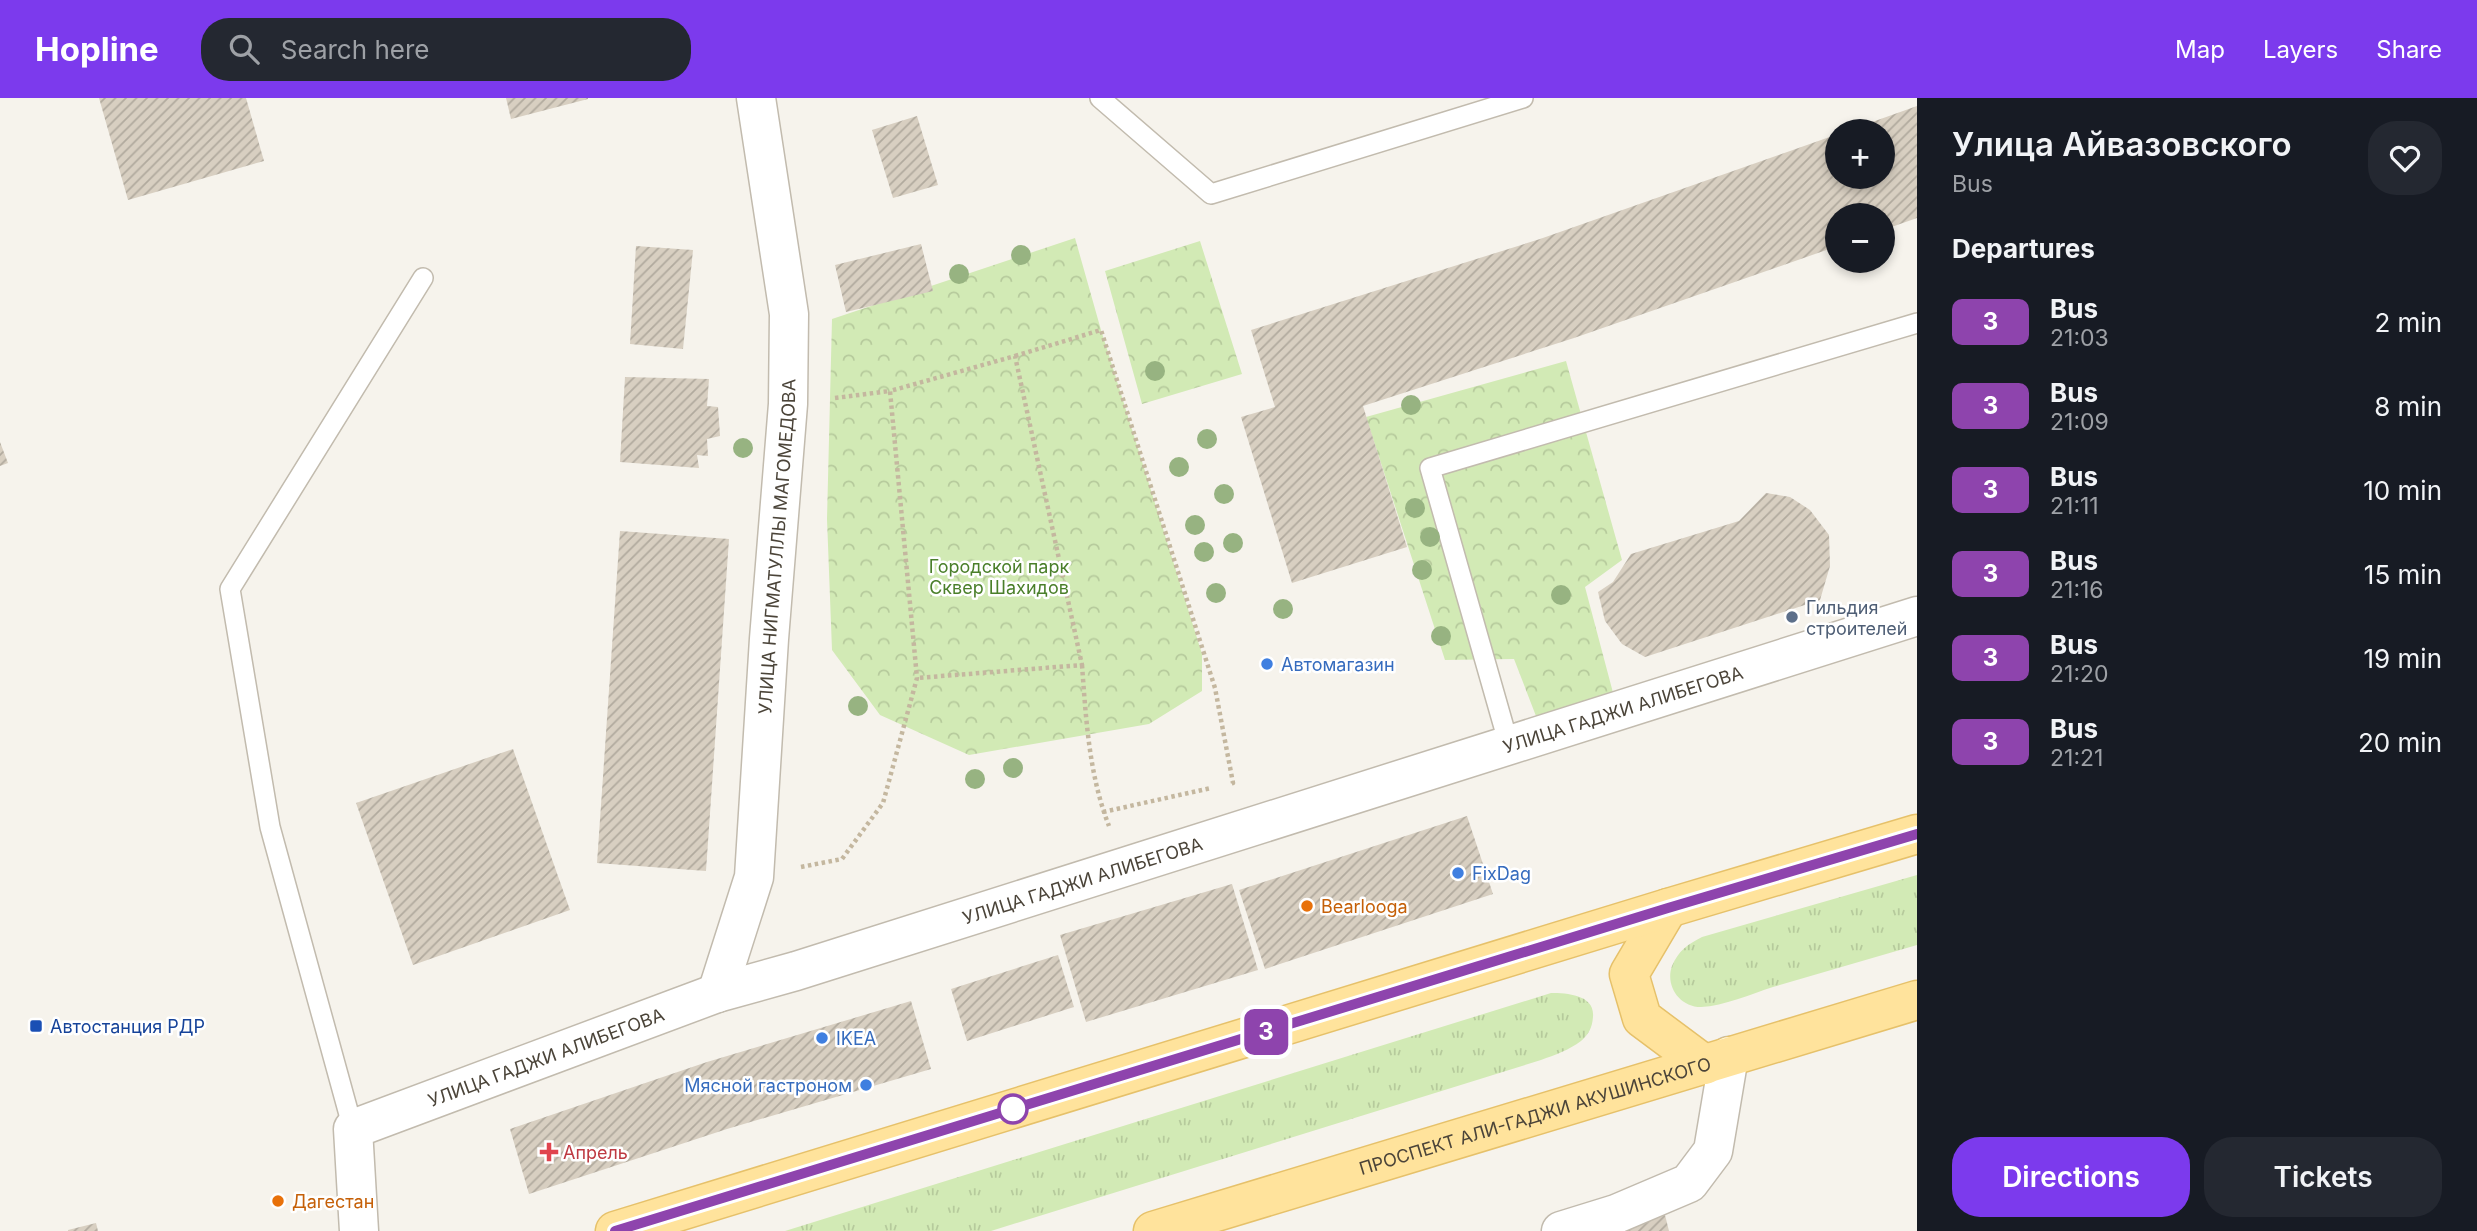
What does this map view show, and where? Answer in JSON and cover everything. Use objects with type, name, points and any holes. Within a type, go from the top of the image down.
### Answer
[{"type":"main road","points":[[615,1231],[1917,834]]},
{"type":"main road","points":[[1668,908],[1629,974],[1642,1018],[1717,1061]]},
{"type":"main road","name":"ПРОСПЕКТ АЛИ-ГАДЖИ АКУШИНСКОГО","points":[[1153,1231],[1917,1000]]},
{"type":"street","name":"УЛИЦА НИГМАТУЛЛЫ МАГОМЕДОВА","points":[[717,993],[754,877],[769,639],[788,404],[789,314],[756,98]]},
{"type":"street","name":"УЛИЦА ГАДЖИ АЛИБЕГОВА","points":[[353,1129],[717,993],[796,971],[1916,618]]},
{"type":"street","points":[[1561,1231],[1616,1214],[1689,1183],[1713,1151],[1717,1061]]},
{"type":"street","points":[[353,1129],[362,1225]]},
{"type":"lane","points":[[1100,98],[1211,194],[1523,98]]},
{"type":"lane","points":[[353,1129],[270,827],[230,589],[422,278]]},
{"type":"lane","points":[[1509,745],[1430,468],[1917,323]]},
{"type":"path","points":[[788,404],[890,391],[1101,330],[1215,688],[1233,783],[1103,813]]},
{"type":"path","points":[[1015,356],[1082,665],[1087,738],[1103,813],[1124,867]]},
{"type":"path","points":[[842,859],[883,803],[917,678],[890,391]]},
{"type":"path","points":[[917,678],[1082,665]]},
{"type":"green space","name":"Городской парк Сквер Шахидов","points":[[1075,238],[1202,654],[1202,691],[1149,724],[969,755],[880,715],[832,650],[827,519],[832,319]]},
{"type":"green space","points":[[1200,241],[1242,374],[1142,404],[1105,271]]},
{"type":"green space","points":[[1566,361],[1622,560],[1585,587],[1616,704],[1541,729],[1514,659],[1445,660],[1366,417]]},
{"type":"green space","points":[[1917,875],[1917,945],[1710,1006],[1693,1006],[1686,1003],[1672,987],[1670,973],[1677,956],[1684,948],[1702,937]]},
{"type":"green space","points":[[1551,993],[1579,997],[1590,1004],[1592,1010],[1593,1021],[1588,1033],[1581,1041],[1562,1052],[991,1231],[785,1231]]},
{"type":"building","points":[[99,98],[246,98],[264,161],[128,200]]},
{"type":"building","points":[[506,98],[588,98],[588,99],[511,119]]},
{"type":"building","points":[[1917,106],[1917,218],[1895,226],[1895,203],[1825,203],[1825,251],[1574,338],[1363,406],[1407,547],[1292,583],[1241,417],[1275,407],[1251,330],[1540,239],[1825,139],[1825,189],[1895,189],[1895,119],[1881,119]]},
{"type":"building","points":[[917,116],[938,185],[893,198],[872,130]]},
{"type":"building","points":[[921,244],[933,291],[846,312],[835,265]]},
{"type":"building","points":[[636,246],[693,250],[683,349],[630,344]]},
{"type":"building","points":[[625,377],[709,379],[707,406],[718,407],[720,436],[707,439],[708,456],[697,455],[699,468],[620,462]]},
{"type":"building","points":[[0,442],[8,463],[0,466]]},
{"type":"building","points":[[1766,493],[1790,497],[1810,510],[1829,535],[1830,566],[1820,600],[1645,657],[1622,644],[1605,621],[1598,592],[1613,582],[1631,554],[1739,521]]},
{"type":"building","points":[[620,531],[729,539],[706,871],[597,863]]},
{"type":"building","points":[[513,749],[570,910],[413,965],[356,803]]},
{"type":"building","points":[[1467,816],[1493,894],[1265,969],[1239,890]]},
{"type":"building","points":[[1232,884],[1258,970],[1086,1022],[1060,935]]},
{"type":"building","points":[[1058,955],[1074,1007],[967,1041],[951,989]]},
{"type":"building","points":[[911,1001],[931,1069],[727,1129],[529,1194],[510,1129],[707,1062]]},
{"type":"building","points":[[1665,1215],[1669,1231],[1614,1231],[1614,1230]]},
{"type":"building","points":[[96,1223],[98,1231],[68,1231],[68,1230]]},
{"type":"bus line","name":"3","points":[[615,1231],[1917,834]]},
{"type":"place","name":"Гильдия строителей","points":[[1792,617]]},
{"type":"place","name":"Автомагазин","points":[[1267,664]]},
{"type":"place","name":"FixDag","points":[[1458,873]]},
{"type":"place","name":"Bearlooga","points":[[1307,906]]},
{"type":"place","name":"Автостанция РДР","points":[[36,1026]]},
{"type":"place","name":"IKEA","points":[[822,1038]]},
{"type":"place","name":"Мясной гастроном","points":[[866,1085]]},
{"type":"place","name":"Апрель","points":[[549,1152]]},
{"type":"place","name":"Дагестан","points":[[278,1201]]}]
